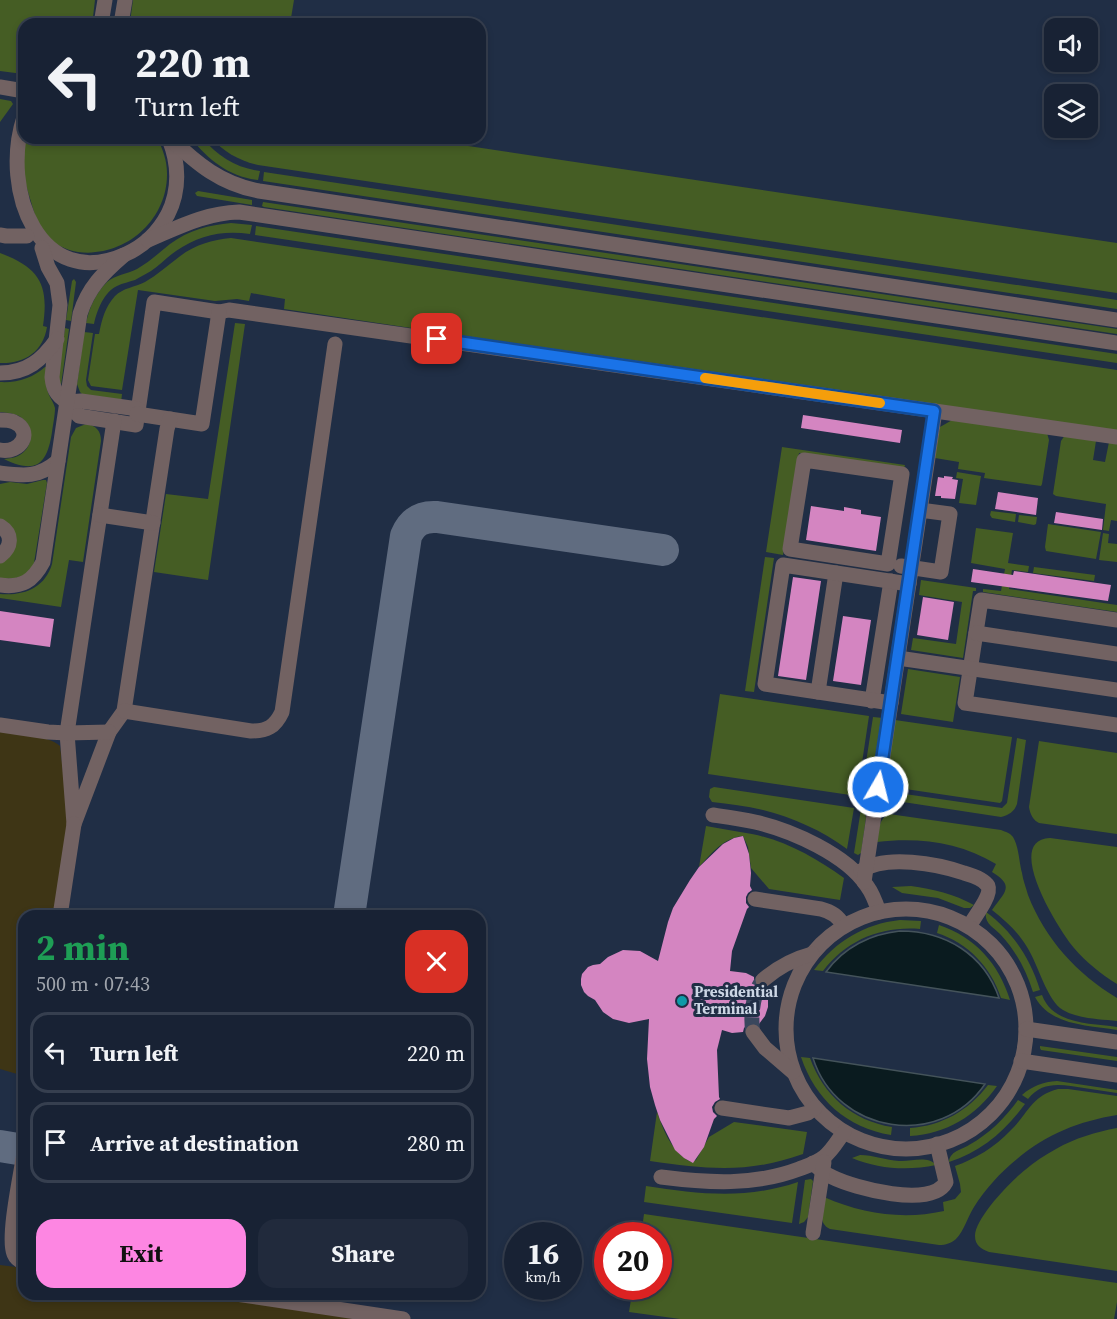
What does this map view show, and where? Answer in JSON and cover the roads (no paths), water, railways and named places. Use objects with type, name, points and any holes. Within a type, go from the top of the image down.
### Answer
[{"type":"street","points":[[102,18],[105,0]]},
{"type":"street","points":[[122,18],[125,0]]},
{"type":"street","points":[[0,87],[18,90]]},
{"type":"street","points":[[4,158],[9,140],[18,126]]},
{"type":"street","points":[[15,222],[42,248],[59,257],[77,261],[105,261],[132,251],[154,234],[173,201],[176,164],[171,144]]},
{"type":"street","points":[[175,144],[221,179],[259,191],[1117,320]]},
{"type":"street","points":[[147,240],[201,218],[239,212],[1117,343]]},
{"type":"street","points":[[0,235],[27,236]]},
{"type":"street","points":[[42,248],[53,275],[60,305],[52,381],[58,395],[79,416],[114,421],[137,416]]},
{"type":"street","points":[[0,585],[15,586],[30,580],[43,562],[78,327],[84,303],[89,291],[123,255]]},
{"type":"street","points":[[137,416],[154,302],[219,312],[229,309],[1117,437]]},
{"type":"street","points":[[67,402],[81,401],[137,416],[202,424],[219,312]]},
{"type":"street","points":[[0,373],[18,371],[32,366],[45,355],[57,339]]},
{"type":"street","points":[[124,711],[261,732],[277,721],[282,712],[335,344]]},
{"type":"street","points":[[863,874],[891,704],[934,411]]},
{"type":"street","points":[[61,910],[74,824],[109,732],[124,711],[170,419]]},
{"type":"street","points":[[0,420],[11,421],[18,425],[24,436],[18,447],[6,451],[0,450]]},
{"type":"street","points":[[74,824],[67,733],[114,421]]},
{"type":"street","points":[[888,564],[902,474],[804,460],[790,549],[888,564],[911,567],[941,572],[950,514],[920,510]]},
{"type":"street","points":[[0,473],[27,476],[43,471],[58,461]]},
{"type":"street","points":[[99,515],[153,523]]},
{"type":"street","points":[[0,526],[7,532],[10,541],[7,550],[0,556]]},
{"type":"street","points":[[891,704],[765,684],[783,565],[909,584]]},
{"type":"street","points":[[818,693],[837,573]]},
{"type":"street","points":[[872,701],[891,581]]},
{"type":"street","points":[[1117,620],[981,600],[965,703],[1117,725]]},
{"type":"street","points":[[976,633],[1117,654]]},
{"type":"street","points":[[898,658],[1117,690]]},
{"type":"street","points":[[0,725],[67,733],[109,732]]},
{"type":"street","points":[[713,815],[755,822],[789,833],[821,848],[863,874],[879,912]]},
{"type":"street","points":[[863,874],[896,862],[929,864],[984,881],[988,886],[986,900],[969,926]]},
{"type":"street","points":[[755,898],[831,912],[844,926]]},
{"type":"street","points":[[899,909],[924,910],[948,916],[969,926],[995,948],[1012,974],[1022,997],[1024,1009],[1026,1029],[1024,1047],[1018,1071],[1007,1094],[991,1113],[966,1132],[937,1144],[912,1149],[887,1147],[863,1141],[830,1122],[805,1095],[793,1072],[785,1036],[787,1011],[793,987],[812,954],[844,926],[879,912],[899,909]]},
{"type":"street","points":[[763,980],[781,966],[812,954]]},
{"type":"street","points":[[1026,1029],[1117,1042]]},
{"type":"street","points":[[753,1032],[765,1048],[793,1072]]},
{"type":"street","points":[[1021,1061],[1117,1075]]},
{"type":"street","points":[[722,1108],[789,1118],[808,1113],[815,1108]]},
{"type":"street","points":[[813,1233],[820,1164],[844,1132]]},
{"type":"street","points":[[820,1164],[830,1176],[853,1186],[877,1192],[932,1193],[941,1189],[946,1182],[937,1144]]},
{"type":"street","points":[[662,1177],[716,1182],[749,1181],[820,1164]]},
{"type":"street","points":[[18,1191],[11,1236],[13,1252],[18,1259]]},
{"type":"street","points":[[276,1300],[403,1319]]},
{"type":"tunnel","points":[[753,1032],[753,1005],[763,980]]},
{"type":"place","name":"Presidential Terminal","points":[[682,1001]]}]
